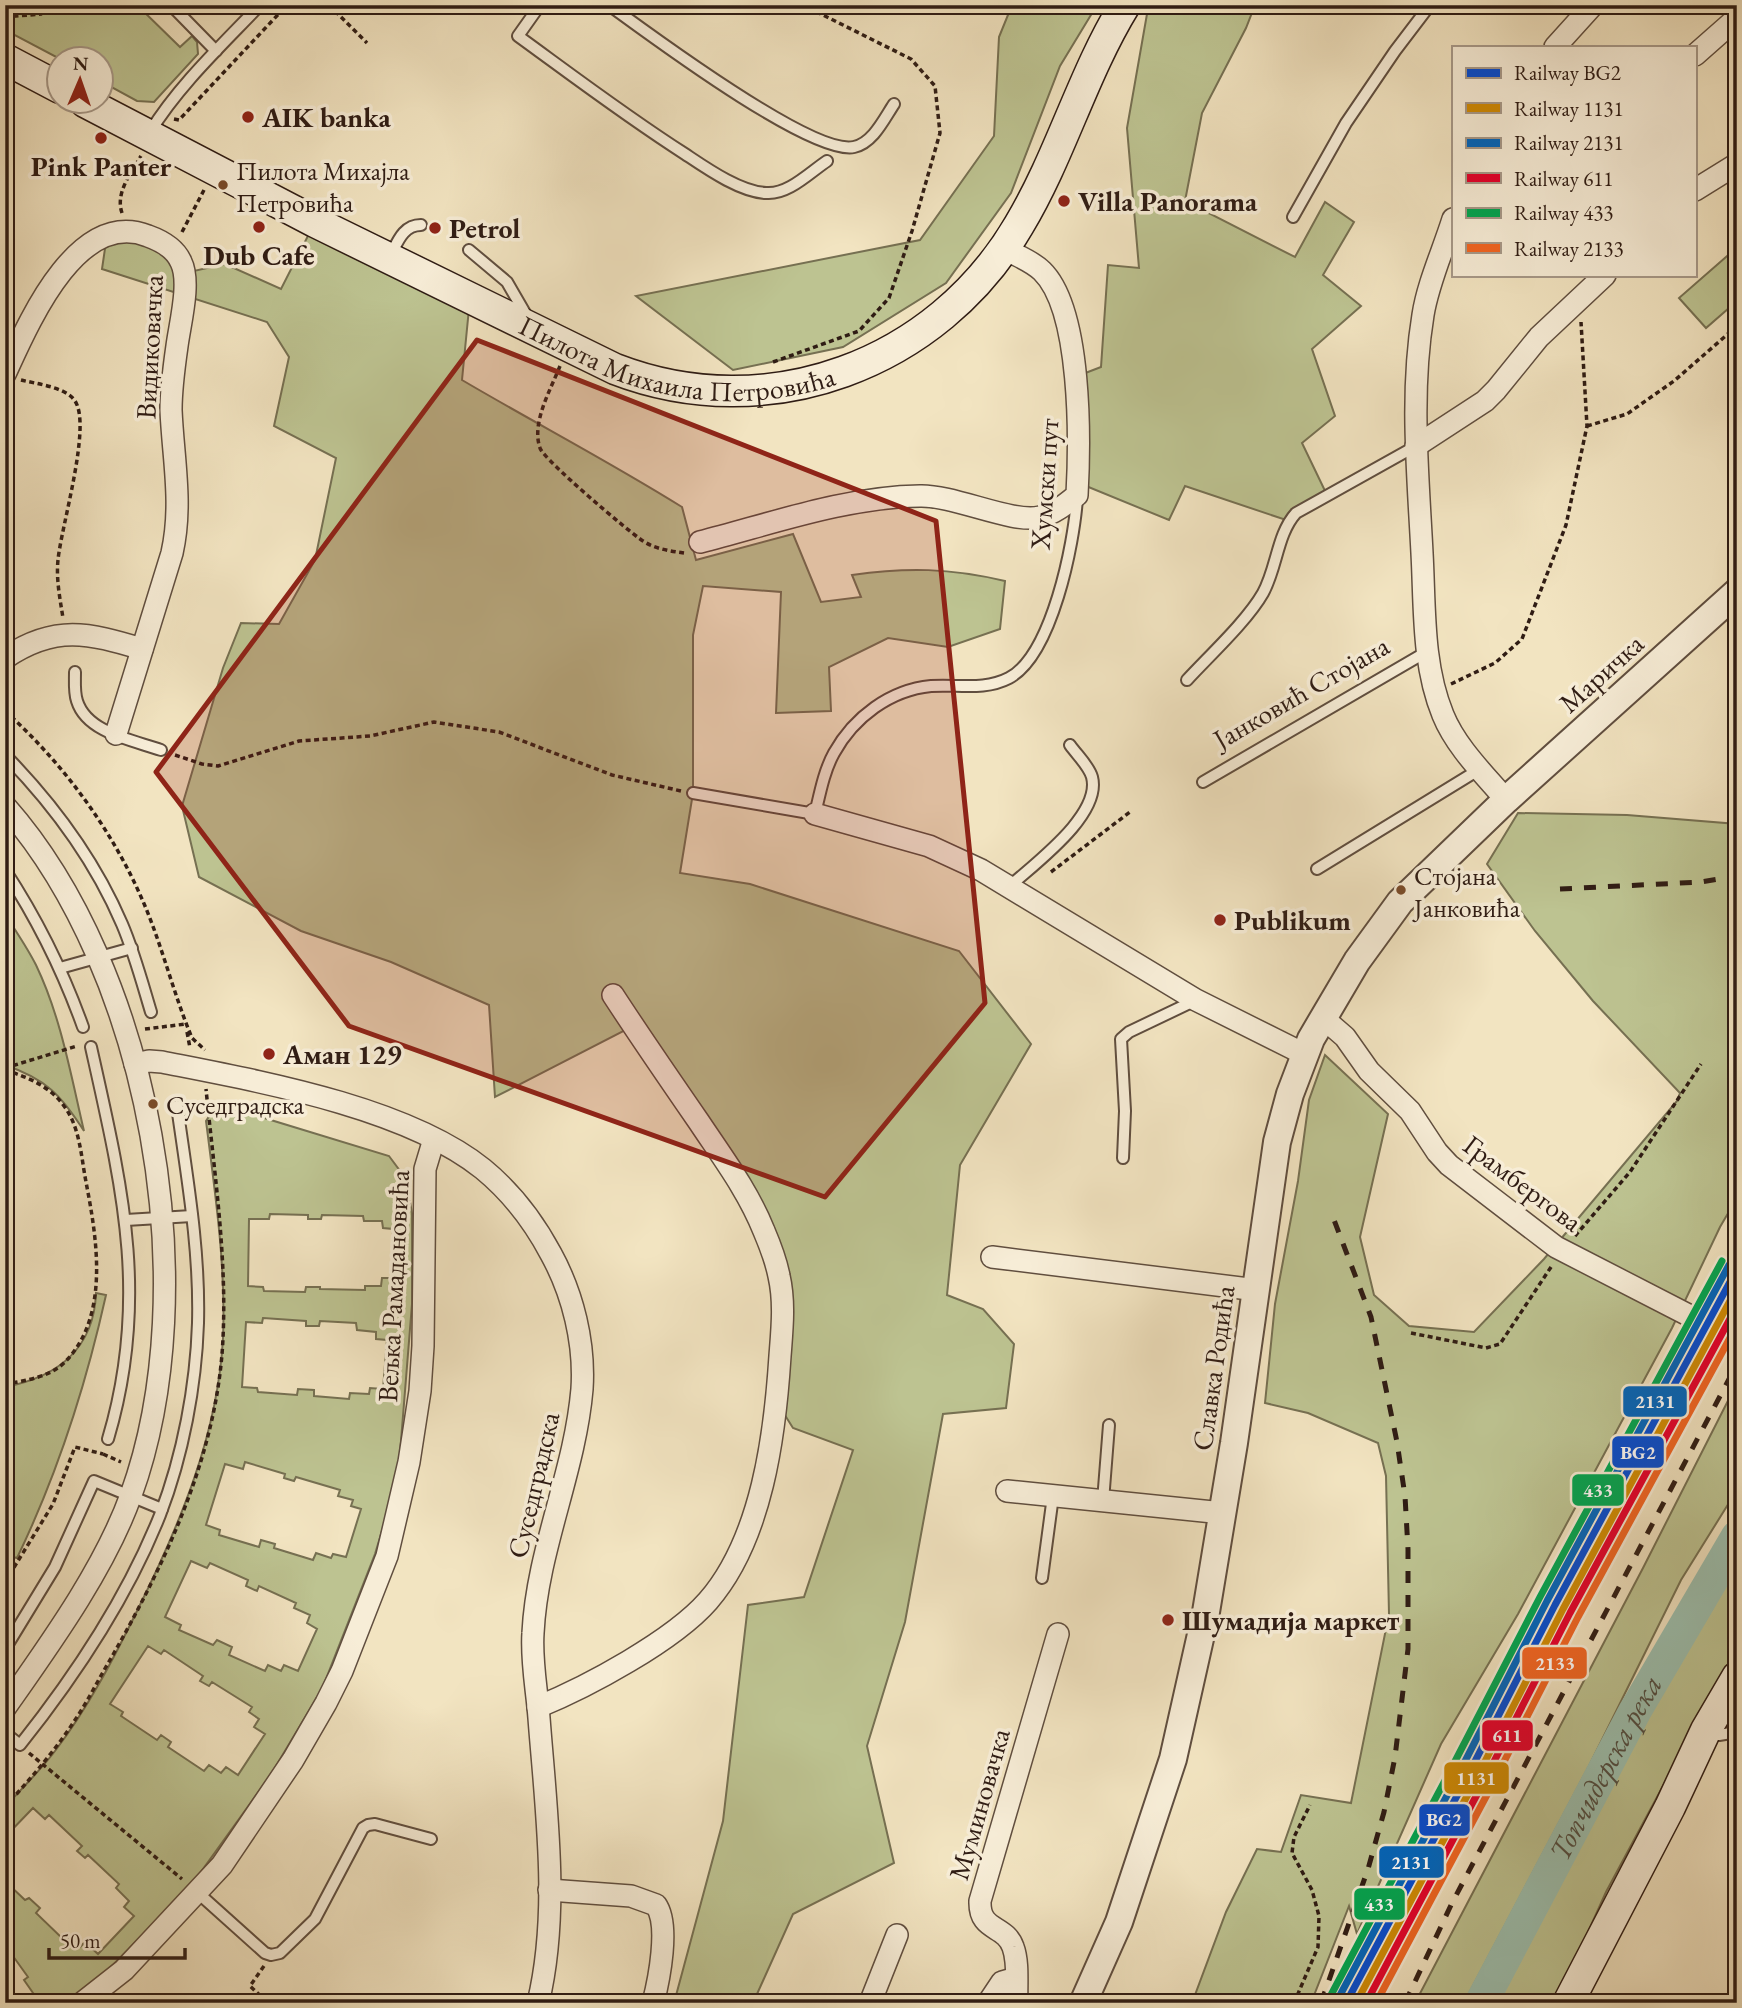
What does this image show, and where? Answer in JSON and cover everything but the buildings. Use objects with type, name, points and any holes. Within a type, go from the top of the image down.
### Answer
[{"type":"main road","name":"Пилота Михаила Петровића","points":[[106,116],[146,143],[615,369],[664,384],[726,391],[783,388],[843,372],[900,346],[958,304],[981,280],[1004,249],[1036,195],[1086,77],[1125,5]]},
{"type":"main road","points":[[5,59],[46,81]]},
{"type":"main road","points":[[1568,2003],[1670,1807],[1706,1730],[1737,1677]]},
{"type":"street","points":[[1556,46],[1593,5]]},
{"type":"street","points":[[1696,54],[1737,18]]},
{"type":"street","points":[[1696,189],[1737,164]]},
{"type":"street","name":"Јанковић Стојана","points":[[1452,222],[1423,312],[1418,349],[1416,446],[1428,651],[1435,692],[1444,717],[1462,747],[1506,800]]},
{"type":"street","points":[[12,376],[34,316],[75,256],[92,242],[107,235],[128,232]]},
{"type":"street","name":"Видиковачка","points":[[116,734],[172,553],[177,524],[178,500],[171,396],[184,273],[181,261],[171,248],[143,234],[128,232]]},
{"type":"street","name":"Хумски пут","points":[[1004,249],[1043,271],[1064,308],[1070,338],[1078,420],[1077,495]]},
{"type":"street","points":[[1416,446],[1485,401],[1539,337],[1604,276]]},
{"type":"street","points":[[703,541],[850,504],[901,497],[942,497],[1022,517],[1038,518],[1056,510],[1077,495]]},
{"type":"street","name":"Маричка","points":[[1506,800],[1737,592]]},
{"type":"street","points":[[5,658],[30,644],[65,634],[94,635],[142,649]]},
{"type":"street","name":"Славка Родића","points":[[1083,2003],[1119,1923],[1173,1759],[1206,1612],[1223,1513],[1277,1142],[1304,1054],[1357,961],[1400,902],[1506,800]]},
{"type":"street","points":[[5,806],[25,828],[61,882],[99,959],[135,1064],[144,1103],[166,1255],[163,1343],[152,1425],[131,1497],[111,1542],[80,1595],[5,1708]]},
{"type":"street","points":[[815,814],[929,846],[1015,890],[1196,1000],[1304,1054]]},
{"type":"street","points":[[538,1707],[590,1683],[631,1659],[680,1626],[710,1599],[735,1560],[751,1520],[768,1459],[778,1391],[782,1300],[779,1277],[764,1232],[747,1192],[613,995]]},
{"type":"street","name":"Грамбергова","points":[[1323,1018],[1345,1037],[1370,1071],[1410,1111],[1437,1152],[1449,1165],[1556,1247],[1696,1319]]},
{"type":"street","name":"Суседградска","points":[[135,1064],[162,1062],[300,1093],[383,1117],[434,1139],[482,1169],[501,1186],[531,1220],[569,1292],[579,1334],[582,1385],[580,1412],[538,1587],[534,1625],[534,1669],[550,1921],[538,2003]]},
{"type":"street","name":"Вељка Рамадановића","points":[[82,2003],[124,1970],[222,1866],[293,1760],[342,1671],[387,1556],[409,1462],[420,1391],[423,1346],[425,1169],[434,1139]]},
{"type":"street","points":[[992,1257],[1256,1290]]},
{"type":"street","points":[[1007,1491],[1223,1513]]},
{"type":"street","name":"Муминовачка","points":[[1017,2003],[1013,1946],[1005,1936],[985,1922],[980,1914],[980,1901],[1058,1634]]},
{"type":"street","points":[[549,1890],[631,1896],[656,1905],[662,1919],[662,1935],[653,2003]]},
{"type":"street","points":[[870,2003],[897,1935]]},
{"type":"street","points":[[988,2003],[1002,1982],[1016,1978]]},
{"type":"lane","points":[[171,5],[216,51]]},
{"type":"lane","points":[[146,143],[161,114],[260,5]]},
{"type":"lane","points":[[540,5],[518,36],[636,122],[709,170],[752,191],[767,194],[779,192],[827,161]]},
{"type":"lane","points":[[609,5],[697,70],[821,141],[850,148],[860,145],[872,135],[894,104]]},
{"type":"lane","points":[[1293,217],[1346,122],[1430,5]]},
{"type":"lane","points":[[389,259],[405,231],[414,225],[421,225]]},
{"type":"lane","points":[[469,250],[507,282],[534,329]]},
{"type":"lane","points":[[1187,680],[1257,603],[1269,581],[1289,521],[1296,513],[1416,446]]},
{"type":"lane","name":"Хумски пут","points":[[815,814],[834,752],[858,720],[871,710],[904,692],[930,686],[989,686],[1022,669],[1042,638],[1064,579],[1077,495]]},
{"type":"lane","name":"Јанковић Стојана","points":[[1203,782],[1428,651]]},
{"type":"lane","points":[[75,673],[77,702],[85,716],[101,729],[161,750]]},
{"type":"lane","points":[[1015,890],[1074,826],[1091,799],[1091,775],[1070,745]]},
{"type":"lane","points":[[5,755],[42,796],[79,846],[107,894],[132,948],[151,1012]]},
{"type":"lane","points":[[1317,869],[1480,769]]},
{"type":"lane","points":[[693,793],[815,814]]},
{"type":"lane","points":[[5,870],[27,904],[60,968],[83,1027]]},
{"type":"lane","points":[[60,968],[132,948]]},
{"type":"lane","points":[[1123,1158],[1125,1111],[1121,1039],[1129,1032],[1196,1000]]},
{"type":"lane","points":[[91,1047],[126,1220],[130,1255],[129,1331],[118,1405],[108,1439]]},
{"type":"lane","points":[[5,1733],[20,1745],[71,1678],[117,1603],[162,1509],[177,1459],[189,1406],[198,1321],[192,1216],[177,1106]]},
{"type":"lane","points":[[126,1220],[192,1216]]},
{"type":"lane","points":[[1103,1501],[1109,1425]]},
{"type":"lane","points":[[5,1649],[55,1567],[94,1481],[162,1509]]},
{"type":"lane","points":[[1042,1578],[1053,1496]]},
{"type":"lane","points":[[1706,1730],[1719,1735],[1737,1732]]},
{"type":"lane","points":[[197,1892],[265,1953],[280,1953],[315,1919],[363,1828],[375,1824],[431,1839]]},
{"type":"path","points":[[5,17],[41,14],[49,5]]},
{"type":"path","points":[[174,119],[179,120],[287,5]]},
{"type":"path","points":[[329,5],[367,43]]},
{"type":"path","points":[[128,232],[120,208],[122,191],[146,143]]},
{"type":"path","points":[[171,248],[203,195],[205,182]]},
{"type":"path","points":[[762,364],[775,362],[859,331],[889,298],[912,231]]},
{"type":"path","points":[[1435,692],[1495,663],[1522,639],[1566,525],[1587,426],[1580,299]]},
{"type":"path","points":[[1587,426],[1627,414],[1674,381],[1737,326]]},
{"type":"path","points":[[564,358],[545,403],[537,433],[540,450],[643,542],[687,554],[703,541]]},
{"type":"path","points":[[12,376],[67,393],[75,400],[79,413],[80,439],[57,564],[65,634]]},
{"type":"path","points":[[5,710],[50,755],[102,826],[145,906],[192,1038],[205,1051]]},
{"type":"path","points":[[161,750],[202,764],[218,766],[299,741],[370,736],[434,722],[499,732],[611,775],[693,793]]},
{"type":"path","points":[[1015,890],[1130,812]]},
{"type":"path","points":[[5,1070],[30,1079],[49,1091],[70,1115],[77,1132],[94,1222],[95,1272],[94,1306],[65,1362],[41,1376],[5,1384]]},
{"type":"path","points":[[103,1454],[108,1439]]},
{"type":"path","points":[[5,1582],[53,1504],[75,1447],[103,1454],[140,1469]]},
{"type":"path","points":[[20,1745],[197,1892]]},
{"type":"path","points":[[1294,2003],[1318,1947],[1319,1916],[1312,1890],[1292,1853],[1294,1838],[1310,1805]]},
{"type":"path","points":[[268,2003],[250,1986],[271,1955]]},
{"type":"highlighted area","points":[[477,340],[936,521],[985,1003],[825,1197],[349,1026],[156,772]]},
{"type":"green space","points":[[5,5],[137,5],[180,47],[192,36],[197,42],[198,54],[154,102],[137,101],[116,90],[116,46],[46,46],[46,52],[5,30]]},
{"type":"green space","points":[[1012,5],[1097,5],[1060,66],[1011,193],[946,283],[843,347],[733,370],[636,296],[920,240],[994,136],[999,37]]},
{"type":"green space","points":[[1154,5],[1255,5],[1202,113],[1185,201],[1295,257],[1325,202],[1354,222],[1323,275],[1361,306],[1312,349],[1335,416],[1302,443],[1327,495],[1289,521],[1185,486],[1169,520],[1086,486],[1075,377],[1101,367],[1108,265],[1139,268],[1127,128],[1147,14]]},
{"type":"green space","points":[[315,222],[470,298],[462,380],[682,507],[696,560],[793,534],[821,602],[861,597],[852,575],[872,572],[947,571],[1005,581],[1000,629],[948,647],[888,638],[829,667],[831,711],[776,713],[781,592],[703,586],[693,635],[693,793],[680,873],[750,884],[959,951],[1031,1044],[960,1165],[947,1295],[983,1309],[1014,1344],[1006,1408],[943,1414],[905,1622],[867,1746],[894,1863],[793,1914],[753,2003],[674,2003],[723,1821],[748,1605],[804,1597],[853,1450],[793,1428],[776,1401],[779,1277],[747,1192],[633,1026],[495,1097],[489,1005],[391,962],[301,931],[199,877],[182,806],[223,668],[241,623],[279,624],[315,560],[336,458],[274,426],[289,357],[267,322],[102,269],[107,235],[143,234],[185,273],[225,264],[281,289]]},
{"type":"green space","points":[[1734,250],[1737,253],[1737,301],[1706,328],[1679,298]]},
{"type":"green space","points":[[1518,813],[1627,815],[1737,824],[1737,1198],[1720,1227],[1672,1328],[1518,1614],[1441,1744],[1357,1934],[1349,1906],[1311,2003],[1192,2003],[1226,1912],[1257,1849],[1281,1852],[1301,1795],[1351,1803],[1389,1614],[1386,1476],[1378,1443],[1308,1413],[1265,1403],[1275,1304],[1298,1181],[1309,1100],[1325,1055],[1388,1114],[1360,1237],[1374,1295],[1409,1326],[1474,1332],[1544,1259],[1677,1101],[1680,1093],[1593,1001],[1535,931],[1487,864]]},
{"type":"green space","points":[[5,914],[25,945],[45,985],[64,1047],[84,1131],[68,1107],[51,1090],[31,1076],[5,1065]]},
{"type":"green space","points":[[225,1106],[389,1156],[406,1179],[412,1213],[412,1304],[398,1478],[375,1554],[322,1689],[270,1776],[190,1887],[98,1980],[69,2003],[31,2003],[27,1997],[33,1993],[24,1980],[28,1977],[5,1945],[5,1881],[25,1900],[29,1898],[40,1908],[36,1913],[65,1941],[70,1937],[80,1947],[85,1942],[98,1954],[134,1916],[124,1907],[129,1901],[116,1888],[119,1884],[88,1855],[85,1858],[77,1851],[82,1846],[49,1815],[45,1819],[33,1808],[5,1837],[5,1807],[55,1751],[79,1718],[110,1664],[168,1544],[205,1444],[220,1374],[224,1311],[216,1202],[206,1121],[214,1109]],"holes":[[[270,1214],[308,1215],[308,1219],[321,1219],[322,1215],[363,1216],[364,1221],[382,1221],[383,1228],[393,1229],[392,1278],[382,1278],[381,1286],[365,1286],[365,1290],[306,1287],[305,1292],[264,1291],[263,1287],[248,1286],[249,1219],[269,1219]],[[263,1318],[306,1321],[306,1326],[319,1326],[320,1321],[356,1323],[357,1330],[376,1332],[376,1339],[387,1340],[383,1389],[370,1388],[369,1394],[350,1393],[349,1399],[314,1396],[314,1390],[298,1389],[297,1395],[258,1392],[257,1388],[242,1387],[246,1322],[262,1323]],[[245,1462],[285,1474],[284,1478],[294,1481],[296,1477],[340,1490],[338,1496],[353,1500],[351,1506],[361,1509],[346,1557],[333,1554],[331,1558],[316,1553],[313,1560],[274,1548],[275,1544],[261,1540],[259,1547],[219,1535],[220,1530],[206,1525],[225,1464],[243,1469]],[[191,1561],[207,1568],[210,1563],[248,1580],[246,1586],[257,1591],[259,1586],[296,1603],[294,1608],[310,1615],[307,1623],[317,1629],[298,1671],[284,1665],[281,1671],[268,1665],[265,1671],[229,1655],[232,1647],[217,1640],[213,1645],[179,1630],[181,1625],[165,1617]],[[148,1646],[161,1654],[164,1650],[203,1676],[200,1681],[209,1686],[212,1682],[252,1707],[249,1712],[259,1719],[254,1727],[265,1734],[238,1775],[226,1767],[221,1773],[209,1765],[204,1771],[168,1747],[171,1742],[161,1735],[157,1740],[121,1716],[123,1712],[110,1704]]]},
{"type":"green space","points":[[96,1293],[106,1295],[69,1429],[45,1495],[17,1558],[5,1555],[5,1387],[41,1376],[69,1357],[88,1330],[94,1313]]},
{"type":"green space","points":[[1737,1383],[1737,1490],[1681,1580],[1589,1766],[1464,2003],[1415,2003],[1643,1568]]},
{"type":"green space","points":[[1737,1537],[1737,1653],[1606,1892],[1556,2003],[1484,2003],[1606,1768]]},
{"type":"waterway","name":"Топчидерска река","points":[[1481,2003],[1635,1711],[1737,1537]]},
{"type":"railway","points":[[1560,889],[1701,882],[1737,876]]},
{"type":"railway","points":[[1321,2003],[1368,1869],[1384,1812],[1395,1757],[1408,1649],[1408,1549],[1405,1496],[1397,1442],[1371,1317],[1331,1212]]},
{"type":"railway","points":[[1405,2003],[1452,1903],[1737,1364]]},
{"type":"rail line","name":"433","points":[[1331,1995],[1540,1597],[1722,1261]]},
{"type":"rail line","name":"2131","points":[[1338,1999],[1547,1601],[1729,1265]]},
{"type":"rail line","name":"BG2","points":[[1346,2003],[1555,1605],[1737,1269]]},
{"type":"rail line","name":"1131","points":[[1356,2003],[1474,1783],[1563,1609],[1737,1288]]},
{"type":"rail line","name":"611","points":[[1366,2003],[1570,1613],[1737,1306]]},
{"type":"rail line","name":"2133","points":[[1376,2003],[1578,1617],[1737,1325]]},
{"type":"place","name":"AIK banka","points":[[248,117]]},
{"type":"place","name":"Pink Panter","points":[[101,138]]},
{"type":"place","name":"Пилота Михајла Петровића","points":[[223,185]]},
{"type":"place","name":"Villa Panorama","points":[[1064,201]]},
{"type":"place","name":"Dub Cafe","points":[[259,227]]},
{"type":"place","name":"Petrol","points":[[435,228]]},
{"type":"place","name":"Стојана Јанковића","points":[[1401,890]]},
{"type":"place","name":"Publikum","points":[[1220,920]]},
{"type":"place","name":"Аман 129","points":[[269,1054]]},
{"type":"place","name":"Суседградска","points":[[153,1104]]},
{"type":"place","name":"Шумадија маркет","points":[[1168,1620]]}]
